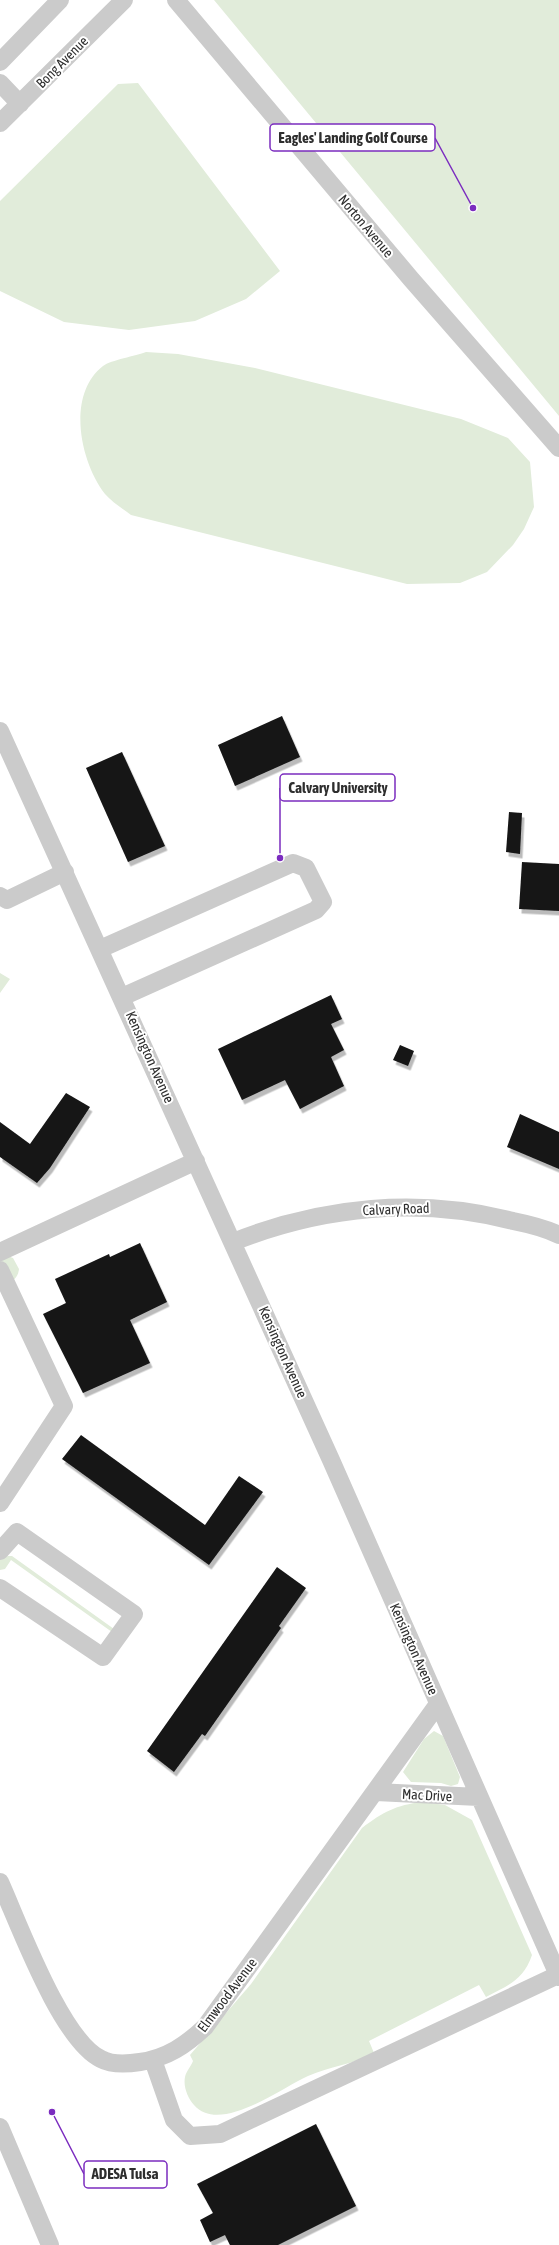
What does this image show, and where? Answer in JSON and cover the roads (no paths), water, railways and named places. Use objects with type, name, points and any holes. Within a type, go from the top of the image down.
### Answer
[{"type":"street","points":[[0,62],[60,0]]},
{"type":"street","name":"Norton Avenue","points":[[176,0],[410,279],[559,448]]},
{"type":"street","name":"Bong Avenue","points":[[0,123],[20,104],[115,3]]},
{"type":"street","points":[[0,84],[20,104]]},
{"type":"street","name":"Kensington Avenue","points":[[0,731],[233,1242],[558,1976]]},
{"type":"street","points":[[100,948],[293,862],[306,868],[323,902],[316,910],[122,997]]},
{"type":"street","points":[[0,896],[7,900],[65,872]]},
{"type":"street","points":[[2,1248],[196,1162]]},
{"type":"street","name":"Calvary Road","points":[[233,1242],[261,1231],[324,1216],[366,1209],[408,1206],[448,1209],[494,1216],[559,1235]]},
{"type":"street","points":[[0,1270],[64,1406],[0,1503]]},
{"type":"street","points":[[0,1552],[17,1532],[134,1614],[103,1657],[0,1588]]},
{"type":"street","name":"Elmwood Avenue","points":[[0,1882],[56,2007],[73,2033],[84,2045],[104,2061],[130,2063],[153,2060],[172,2053],[190,2042],[205,2026],[376,1792],[438,1704]]},
{"type":"street","name":"Mac Drive","points":[[376,1792],[479,1797]]},
{"type":"street","points":[[153,2060],[174,2120],[190,2136],[220,2134],[558,1976]]},
{"type":"street","points":[[0,2127],[50,2245]]},
{"type":"place","name":"Eagles' Landing Golf Course","points":[[473,208]]},
{"type":"place","name":"Calvary University","points":[[280,858]]},
{"type":"place","name":"ADESA Tulsa","points":[[52,2112]]}]
